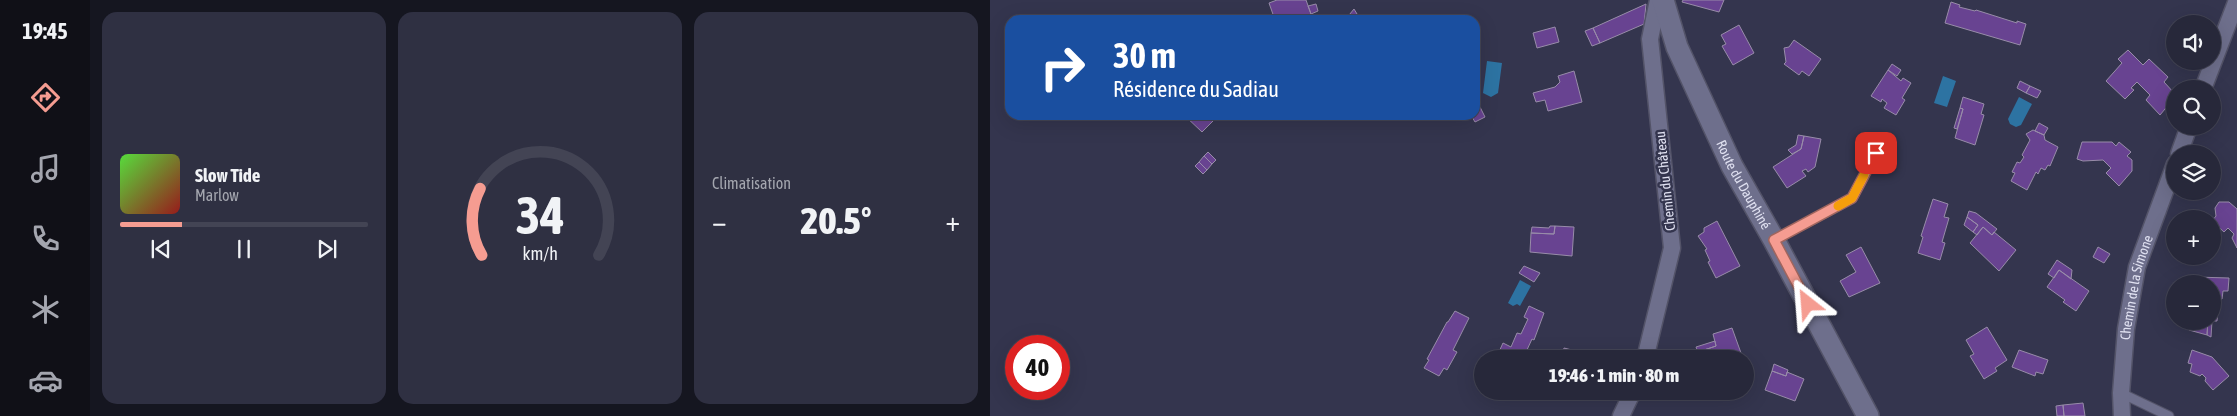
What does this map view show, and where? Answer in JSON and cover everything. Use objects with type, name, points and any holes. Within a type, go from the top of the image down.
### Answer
[{"type":"street","name":"Chemin du Château","points":[[1647,350],[1672,248],[1650,39],[1658,0]]},
{"type":"street","name":"Route du Dauphiné","points":[[1663,0],[1677,47],[1724,149],[1868,416]]},
{"type":"street","points":[[2206,80],[2237,0]]},
{"type":"street","name":"Chemin de la Simone","points":[[2122,416],[2121,393],[2126,329],[2137,267],[2166,188]]},
{"type":"street","points":[[1621,416],[1629,400]]},
{"type":"lane","points":[[1774,240],[1852,198],[1876,153]]},
{"type":"lane","points":[[2121,393],[2169,416]]},
{"type":"water","points":[[1487,61],[1502,63],[1498,93],[1491,97],[1483,93]]},
{"type":"water","points":[[1943,76],[1956,81],[1947,107],[1934,103]]},
{"type":"water","points":[[2019,97],[2032,104],[2021,125],[2016,127],[2010,124],[2008,119]]},
{"type":"water","points":[[1520,280],[1531,286],[1520,306],[1517,304],[1513,306],[1508,303]]},
{"type":"building","points":[[1277,0],[1306,0],[1311,14],[1273,15],[1269,3]]},
{"type":"building","points":[[1683,0],[1724,0],[1719,12],[1682,2]]},
{"type":"building","points":[[1951,2],[1960,5],[1959,7],[2026,24],[2020,45],[1945,23]]},
{"type":"building","points":[[1316,4],[1318,11],[1311,14],[1308,6]]},
{"type":"building","points":[[1646,4],[1644,24],[1600,43],[1593,28]]},
{"type":"building","points":[[1354,9],[1357,14],[1356,15],[1349,15]]},
{"type":"building","points":[[1739,25],[1754,53],[1733,65],[1722,46],[1726,44],[1721,35]]},
{"type":"building","points":[[1555,27],[1559,42],[1537,48],[1533,33]]},
{"type":"building","points":[[1593,28],[1600,43],[1592,46],[1585,31]]},
{"type":"building","points":[[1794,40],[1821,59],[1809,76],[1802,71],[1799,75],[1784,64],[1786,62],[1784,48],[1789,47]]},
{"type":"building","points":[[2128,50],[2143,65],[2149,59],[2168,77],[2164,82],[2166,84],[2166,108],[2160,115],[2146,100],[2150,95],[2137,82],[2131,88],[2134,90],[2125,99],[2106,81],[2122,63],[2118,59]]},
{"type":"building","points":[[1892,64],[1901,70],[1897,76],[1888,70]]},
{"type":"building","points":[[1888,70],[1901,81],[1903,78],[1911,83],[1902,98],[1905,100],[1896,115],[1884,108],[1887,103],[1882,99],[1881,102],[1871,96]]},
{"type":"building","points":[[1574,71],[1582,102],[1548,111],[1545,100],[1536,102],[1533,93],[1555,87],[1560,82],[1558,76]]},
{"type":"building","points":[[2020,81],[2030,86],[2026,93],[2017,88]]},
{"type":"building","points":[[2030,86],[2041,91],[2037,98],[2026,93]]},
{"type":"building","points":[[1963,97],[1984,104],[1981,114],[1984,115],[1975,145],[1955,138],[1963,109],[1960,108]]},
{"type":"building","points":[[1480,107],[1485,117],[1480,120]]},
{"type":"building","points":[[1960,108],[1963,109],[1957,129],[1954,128]]},
{"type":"building","points":[[1189,120],[1214,120],[1202,132]]},
{"type":"building","points":[[2039,123],[2048,128],[2044,135],[2035,131]]},
{"type":"building","points":[[2033,130],[2044,135],[2045,140],[2058,147],[2050,166],[2048,165],[2045,170],[2041,168],[2038,174],[2036,172],[2027,190],[2011,181],[2015,173],[2012,172],[2017,162],[2020,163],[2024,157],[2022,155],[2030,140],[2026,134]]},
{"type":"building","points":[[1798,135],[1804,136],[1801,149],[1792,154],[1788,150],[1796,145]]},
{"type":"building","points":[[1804,136],[1821,139],[1815,167],[1808,172],[1806,169],[1802,171],[1806,176],[1787,188],[1773,167],[1801,149]]},
{"type":"building","points":[[2082,142],[2112,142],[2116,146],[2119,142],[2131,152],[2127,156],[2132,160],[2132,171],[2119,186],[2106,173],[2111,168],[2103,160],[2083,161],[2077,159]]},
{"type":"building","points":[[1208,152],[1216,160],[1212,164],[1204,156]]},
{"type":"building","points":[[1204,156],[1212,164],[1207,170],[1199,162]]},
{"type":"building","points":[[1199,162],[1207,170],[1203,174],[1195,166]]},
{"type":"building","points":[[1933,199],[1948,204],[1944,217],[1949,218],[1942,242],[1945,243],[1940,260],[1918,253],[1923,237],[1921,236]]},
{"type":"building","points":[[2219,202],[2229,202],[2237,209],[2237,248],[2232,238],[2234,234],[2228,228],[2224,232],[2221,229],[2221,210],[2215,210]]},
{"type":"building","points":[[1969,211],[1976,213],[1997,229],[1992,235],[1983,227],[1977,235],[1973,232],[1978,225],[1967,217]]},
{"type":"building","points":[[1967,217],[1978,225],[1973,232],[1964,225]]},
{"type":"building","points":[[1717,221],[1740,266],[1716,278],[1708,262],[1710,261],[1705,250],[1707,249],[1698,236],[1704,232],[1704,228]]},
{"type":"building","points":[[1550,226],[1555,226],[1554,234],[1531,233],[1532,227],[1549,228]]},
{"type":"building","points":[[1555,226],[1574,227],[1572,256],[1530,252],[1531,233],[1554,234]]},
{"type":"building","points":[[1983,227],[1992,235],[1994,232],[2016,250],[1999,271],[1970,243]]},
{"type":"building","points":[[1861,247],[1880,283],[1849,297],[1840,281],[1856,272],[1846,255]]},
{"type":"building","points":[[2098,247],[2110,254],[2104,263],[2093,257]]},
{"type":"building","points":[[2057,260],[2072,270],[2071,279],[2059,270],[2054,278],[2048,274]]},
{"type":"building","points":[[1524,266],[1540,273],[1534,282],[1519,273]]},
{"type":"building","points":[[2059,270],[2089,291],[2076,311],[2047,287]]},
{"type":"building","points":[[2221,278],[2229,278],[2228,291],[2223,291],[2222,299]]},
{"type":"building","points":[[1529,306],[1544,313],[1534,340],[1532,339],[1527,350],[1500,350],[1503,343],[1511,347],[1517,333],[1521,334],[1528,319],[1524,317]]},
{"type":"building","points":[[1455,311],[1469,318],[1453,350],[1457,352],[1447,370],[1444,368],[1439,376],[1424,368],[1447,322]]},
{"type":"building","points":[[1987,327],[2007,360],[1995,368],[1997,371],[1984,379],[1970,356],[1974,354],[1966,340]]},
{"type":"building","points":[[1732,328],[1740,350],[1704,350],[1716,346],[1713,334]]},
{"type":"building","points":[[2189,330],[2207,330],[2207,335]]},
{"type":"building","points":[[2207,330],[2211,330],[2211,337],[2207,335]]},
{"type":"building","points":[[1715,341],[1716,346],[1704,350],[1697,350],[1696,347]]},
{"type":"building","points":[[2019,350],[2048,360],[2043,374],[2036,372],[2035,376],[2012,367]]},
{"type":"building","points":[[2192,350],[2212,357],[2229,376],[2213,390],[2202,374],[2200,376],[2190,372],[2192,364],[2188,363]]},
{"type":"building","points":[[1774,364],[1788,370],[1786,376],[1772,371]]},
{"type":"building","points":[[1772,371],[1786,376],[1787,372],[1804,379],[1795,401],[1765,390]]},
{"type":"building","points":[[2083,403],[2085,416],[2064,416],[2063,405]]},
{"type":"building","points":[[2063,405],[2064,416],[2057,416],[2056,406]]},
{"type":"slow traffic","points":[[1838,206],[1852,198],[1864,175]]},
{"type":"route","points":[[1808,304],[1774,240],[1852,198],[1876,153]]}]
